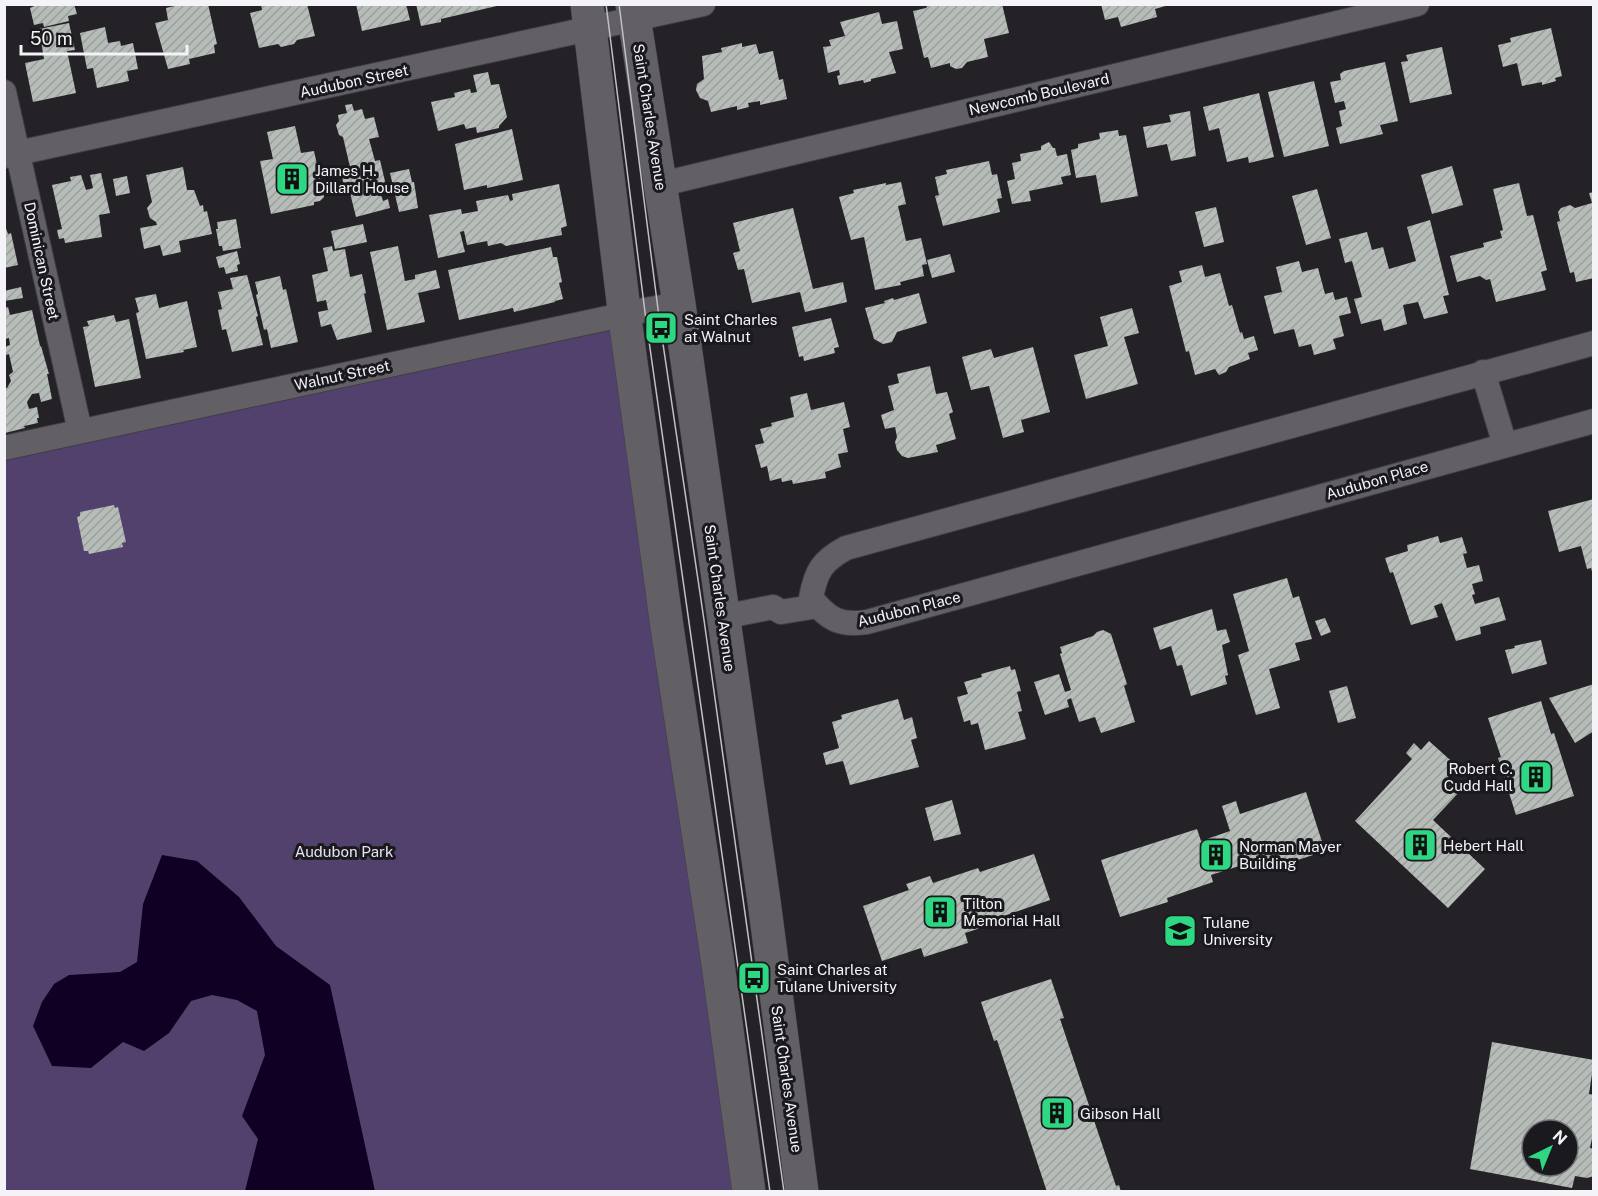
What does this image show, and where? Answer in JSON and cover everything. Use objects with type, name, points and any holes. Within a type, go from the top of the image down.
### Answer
[{"type":"main road","name":"Saint Charles Avenue","points":[[633,13],[662,184],[802,1191]]},
{"type":"main road","points":[[589,17],[625,315],[669,638],[717,957],[749,1191]]},
{"type":"main road","points":[[717,957],[769,951]]},
{"type":"main road","points":[[732,1067],[784,1058]]},
{"type":"street","name":"Audubon Street","points":[[11,155],[589,17],[703,4]]},
{"type":"street","name":"Newcomb Boulevard","points":[[662,184],[1417,4]]},
{"type":"street","name":"Dominican Street","points":[[4,92],[11,155],[80,431]]},
{"type":"street","name":"Walnut Street","points":[[4,448],[679,304]]},
{"type":"street","points":[[723,617],[773,606],[778,598],[815,598],[814,580],[823,564],[846,548],[1593,343]]},
{"type":"street","points":[[1483,372],[1504,445]]},
{"type":"street","name":"Audubon Place","points":[[815,598],[823,612],[836,621],[853,624],[867,622],[1593,420]]},
{"type":"green space","name":"Audubon Park","points":[[614,322],[737,1191],[5,1191],[4,450]]},
{"type":"shaded area","points":[[162,855],[197,861],[239,897],[276,946],[330,985],[375,1191],[245,1191],[258,1139],[242,1116],[265,1055],[257,1011],[237,1000],[212,995],[191,1001],[169,1033],[144,1051],[123,1042],[91,1068],[52,1066],[33,1026],[42,1002],[54,984],[69,975],[120,972],[137,962],[143,904]]},
{"type":"building","points":[[39,4],[74,4],[77,14],[68,16],[69,21],[44,27],[43,23],[34,25],[30,8]]},
{"type":"building","points":[[183,4],[208,4],[217,44],[214,45],[215,53],[189,59],[190,64],[168,69],[155,23],[168,20],[166,8]]},
{"type":"building","points":[[261,4],[307,4],[315,36],[281,47],[278,44],[259,48],[250,13],[262,10]]},
{"type":"building","points":[[356,4],[406,4],[410,20],[362,31]]},
{"type":"building","points":[[416,4],[501,4],[501,5],[421,26]]},
{"type":"building","points":[[929,4],[1002,4],[1009,33],[984,39],[988,57],[967,62],[962,68],[956,69],[950,66],[950,63],[931,68],[928,57],[924,58],[913,11],[926,8]]},
{"type":"building","points":[[1101,4],[1169,5],[1155,9],[1157,17],[1121,27],[1118,17],[1105,20]]},
{"type":"building","points":[[879,12],[882,24],[897,21],[903,49],[889,52],[896,73],[864,83],[863,80],[839,85],[837,76],[840,75],[839,70],[828,73],[823,47],[831,46],[829,40],[845,36],[840,22]]},
{"type":"building","points":[[69,23],[75,50],[67,51],[76,93],[33,102],[25,63],[44,59],[39,29]]},
{"type":"building","points":[[105,27],[108,43],[120,41],[121,46],[133,43],[138,69],[127,71],[129,81],[97,88],[93,68],[87,69],[80,33]]},
{"type":"building","points":[[1551,28],[1562,76],[1555,78],[1556,81],[1542,85],[1542,82],[1522,86],[1517,63],[1503,67],[1498,45],[1511,42],[1510,38]]},
{"type":"building","points":[[742,43],[742,47],[756,44],[759,54],[773,51],[779,80],[783,79],[787,99],[760,105],[760,101],[748,103],[749,107],[737,110],[737,106],[711,112],[708,101],[700,98],[696,90],[697,84],[704,79],[702,56],[722,52],[721,48]]},
{"type":"building","points":[[1442,47],[1452,94],[1410,103],[1401,62],[1408,61],[1406,55]]},
{"type":"building","points":[[1385,62],[1398,121],[1380,125],[1383,134],[1340,144],[1336,128],[1342,126],[1339,111],[1346,109],[1344,101],[1335,103],[1330,82],[1341,80],[1340,74],[1344,71]]},
{"type":"building","points":[[488,72],[491,85],[499,84],[507,117],[499,128],[477,133],[476,127],[466,129],[464,124],[438,131],[431,102],[455,97],[454,93],[470,89],[471,93],[477,92],[473,75]]},
{"type":"building","points":[[1314,81],[1329,146],[1284,157],[1268,92]]},
{"type":"building","points":[[1259,93],[1274,157],[1249,163],[1248,157],[1227,162],[1219,128],[1209,131],[1203,107]]},
{"type":"building","points":[[352,104],[354,111],[362,109],[365,119],[374,117],[379,137],[369,139],[375,161],[380,160],[387,190],[380,192],[383,201],[388,199],[390,208],[356,217],[348,185],[344,186],[340,169],[350,167],[343,137],[339,135],[336,125],[339,121],[338,115],[347,113],[345,105]]},
{"type":"building","points":[[1190,111],[1196,156],[1171,161],[1167,144],[1147,148],[1143,127],[1171,122],[1169,115]]},
{"type":"building","name":"James H. Dillard House","points":[[295,126],[301,153],[314,151],[324,197],[314,202],[314,205],[271,214],[260,161],[273,159],[267,132]]},
{"type":"building","points":[[512,129],[523,180],[487,188],[487,185],[464,190],[455,144]]},
{"type":"building","points":[[1118,130],[1119,136],[1126,135],[1138,196],[1101,203],[1096,175],[1076,178],[1071,150],[1078,148],[1078,144],[1100,139],[1099,133]]},
{"type":"building","points":[[1049,142],[1055,148],[1057,156],[1067,154],[1071,175],[1061,177],[1063,184],[1029,191],[1031,201],[1012,204],[1007,181],[1015,179],[1012,163],[1021,161],[1020,154],[1041,150],[1041,146]]},
{"type":"building","points":[[989,161],[992,175],[997,174],[1002,198],[997,199],[1000,212],[943,226],[935,196],[939,195],[935,177],[947,174],[946,170]]},
{"type":"building","points":[[1452,166],[1463,205],[1432,214],[1421,175]]},
{"type":"building","points":[[183,167],[187,190],[194,190],[200,206],[203,205],[204,212],[207,211],[212,234],[179,241],[181,252],[163,256],[160,245],[144,249],[140,228],[157,225],[150,218],[147,208],[152,202],[146,175]]},
{"type":"building","points":[[409,169],[412,182],[414,182],[418,208],[399,212],[390,173]]},
{"type":"building","points":[[101,173],[110,213],[99,215],[102,237],[65,243],[64,238],[59,239],[57,230],[62,229],[52,185],[71,181],[70,177],[81,175],[86,190],[93,188],[90,175]]},
{"type":"building","points":[[127,176],[130,193],[116,196],[113,179]]},
{"type":"building","points":[[901,182],[906,204],[898,206],[906,241],[921,238],[927,264],[922,265],[924,276],[900,282],[901,285],[875,290],[864,237],[851,240],[839,197],[854,193],[853,190]]},
{"type":"building","points":[[1519,183],[1527,216],[1533,215],[1547,270],[1541,272],[1546,290],[1496,302],[1490,279],[1486,280],[1480,276],[1457,282],[1450,256],[1484,247],[1483,243],[1502,238],[1500,231],[1503,230],[1493,189]]},
{"type":"building","points":[[559,184],[567,226],[561,228],[562,235],[506,246],[501,243],[488,246],[487,241],[467,245],[464,231],[460,232],[465,252],[438,258],[429,215],[461,209],[462,214],[478,211],[476,201],[508,195],[510,201],[513,200],[512,194]]},
{"type":"building","points":[[1317,189],[1331,238],[1306,245],[1292,196]]},
{"type":"building","points":[[1594,192],[1594,278],[1576,282],[1574,272],[1570,273],[1557,222],[1560,221],[1558,212],[1561,208],[1570,205],[1575,208],[1592,203],[1589,193]]},
{"type":"building","points":[[1216,207],[1224,242],[1204,247],[1195,212]]},
{"type":"building","points":[[793,208],[813,289],[843,282],[847,302],[805,312],[800,292],[752,303],[744,269],[738,270],[733,253],[740,251],[733,223]]},
{"type":"building","points":[[236,219],[241,248],[223,251],[222,246],[219,246],[217,222]]},
{"type":"building","points":[[1430,220],[1449,295],[1443,296],[1448,313],[1424,319],[1418,302],[1403,305],[1407,324],[1384,331],[1381,319],[1361,324],[1354,299],[1362,297],[1352,261],[1345,263],[1339,239],[1367,232],[1372,250],[1383,247],[1389,269],[1416,261],[1407,227]]},
{"type":"building","points":[[4,223],[8,234],[11,233],[18,265],[4,268]]},
{"type":"building","points":[[363,224],[367,242],[335,249],[331,231]]},
{"type":"building","points":[[332,246],[333,251],[345,249],[350,277],[362,274],[372,332],[337,340],[331,324],[321,327],[318,312],[328,310],[326,300],[317,302],[312,275],[328,271],[323,248]]},
{"type":"building","points":[[398,246],[405,281],[415,279],[415,275],[436,270],[440,288],[418,293],[425,322],[387,330],[370,252]]},
{"type":"building","points":[[551,247],[553,257],[557,257],[563,299],[514,312],[513,308],[459,320],[448,270]]},
{"type":"building","points":[[237,251],[240,264],[237,265],[238,271],[226,274],[224,267],[219,268],[216,257]]},
{"type":"building","points":[[950,254],[955,272],[932,278],[927,260]]},
{"type":"building","points":[[1299,261],[1302,272],[1318,268],[1325,294],[1333,292],[1335,300],[1347,297],[1351,313],[1339,316],[1344,336],[1333,339],[1336,349],[1314,355],[1311,344],[1299,347],[1294,329],[1274,334],[1264,296],[1282,292],[1276,267]]},
{"type":"building","points":[[1202,265],[1205,277],[1220,273],[1229,306],[1232,305],[1240,333],[1242,332],[1244,339],[1254,336],[1258,350],[1248,353],[1250,359],[1229,367],[1226,372],[1219,375],[1215,369],[1195,375],[1189,351],[1186,352],[1169,286],[1182,282],[1179,271]]},
{"type":"building","points":[[247,275],[263,345],[232,352],[226,329],[222,330],[218,310],[222,309],[218,292],[233,289],[230,278]]},
{"type":"building","points":[[280,276],[283,290],[286,289],[298,342],[271,348],[267,329],[264,330],[255,282]]},
{"type":"building","points":[[21,287],[23,298],[4,301],[4,291]]},
{"type":"building","points":[[919,293],[927,323],[897,332],[892,342],[883,344],[874,339],[865,308],[885,303],[884,301],[893,298],[894,300]]},
{"type":"building","points":[[156,294],[159,308],[187,301],[197,347],[183,350],[184,352],[146,359],[135,298]]},
{"type":"building","points":[[8,307],[10,315],[32,310],[49,374],[47,374],[52,399],[41,402],[39,393],[32,394],[27,402],[29,409],[37,407],[38,423],[5,433],[5,388],[11,381],[9,375],[13,372],[9,354],[6,355],[5,349],[10,345],[9,338],[4,339],[4,308]]},
{"type":"building","points":[[1132,308],[1139,333],[1124,337],[1138,384],[1086,399],[1074,355],[1108,346],[1100,317]]},
{"type":"building","points":[[114,315],[116,322],[129,319],[141,378],[95,387],[83,327],[89,326],[87,321]]},
{"type":"building","points":[[831,318],[839,347],[834,348],[835,353],[804,361],[803,356],[799,357],[792,327]]},
{"type":"building","points":[[1033,347],[1050,412],[1021,420],[1024,432],[1003,438],[989,386],[971,390],[962,357],[991,349],[994,358]]},
{"type":"building","points":[[930,366],[936,394],[947,392],[953,412],[949,414],[956,439],[936,445],[938,452],[908,458],[902,456],[897,450],[895,427],[885,429],[881,415],[894,410],[888,386],[899,383],[897,374]]},
{"type":"building","points":[[807,393],[811,410],[844,402],[850,427],[843,429],[848,452],[838,454],[841,467],[825,472],[826,478],[793,484],[792,480],[782,482],[781,478],[770,481],[767,466],[761,468],[755,445],[764,443],[760,429],[772,426],[771,423],[794,417],[790,397]]},
{"type":"building","points":[[1594,499],[1593,575],[1591,568],[1587,569],[1581,546],[1559,552],[1548,511]]},
{"type":"building","points":[[114,505],[115,508],[118,507],[126,542],[122,543],[123,547],[89,554],[88,551],[84,551],[77,517],[80,516],[80,512]]},
{"type":"building","points":[[1438,536],[1440,543],[1462,537],[1467,553],[1463,554],[1467,568],[1479,565],[1483,581],[1472,584],[1475,604],[1499,597],[1506,620],[1480,627],[1481,634],[1456,641],[1442,603],[1434,606],[1438,617],[1411,625],[1393,572],[1390,573],[1385,558],[1408,551],[1407,545]]},
{"type":"building","points":[[1287,578],[1293,598],[1299,596],[1312,639],[1295,643],[1300,660],[1269,669],[1280,708],[1256,715],[1238,655],[1249,651],[1233,594]]},
{"type":"building","points":[[1212,609],[1217,631],[1226,629],[1230,642],[1222,645],[1228,675],[1225,676],[1227,684],[1191,696],[1182,665],[1177,666],[1171,646],[1160,650],[1153,628]]},
{"type":"building","points":[[1325,618],[1331,632],[1321,636],[1315,621]]},
{"type":"building","points":[[1103,630],[1111,634],[1127,684],[1124,686],[1135,722],[1101,733],[1095,717],[1079,722],[1071,698],[1067,700],[1069,707],[1045,715],[1034,682],[1059,674],[1065,692],[1071,690],[1060,647],[1093,636]]},
{"type":"building","points":[[1541,640],[1547,664],[1512,674],[1505,650]]},
{"type":"building","points":[[1010,666],[1011,670],[1015,669],[1021,691],[1017,692],[1022,711],[1018,712],[1026,739],[985,750],[978,723],[971,725],[970,720],[964,722],[957,697],[968,694],[964,682],[982,677],[981,674]]},
{"type":"building","points":[[1594,684],[1594,731],[1575,743],[1549,698]]},
{"type":"building","points":[[1347,686],[1356,718],[1338,723],[1329,691]]},
{"type":"building","points":[[898,699],[904,720],[912,717],[917,738],[911,740],[919,767],[850,785],[843,761],[826,765],[823,753],[839,748],[832,722],[842,719],[841,715]]},
{"type":"building","name":"Robert C. Cudd Hall","points":[[1541,701],[1574,796],[1516,815],[1488,718]]},
{"type":"building","name":"Hebert Hall","points":[[1429,741],[1458,767],[1448,777],[1461,790],[1433,820],[1485,869],[1448,908],[1355,821],[1412,759],[1406,753],[1414,743],[1421,750]]},
{"type":"building","name":"Norman Mayer Building","points":[[1306,792],[1325,851],[1265,871],[1261,859],[1211,875],[1213,882],[1167,898],[1168,902],[1120,917],[1101,860],[1197,829],[1201,841],[1230,831],[1222,806],[1236,801],[1240,814]]},
{"type":"building","points":[[952,800],[961,834],[934,841],[925,808]]},
{"type":"building","name":"Tilton Memorial Hall","points":[[1034,854],[1050,900],[995,919],[996,923],[965,933],[968,943],[924,957],[921,948],[882,961],[863,906],[909,890],[906,884],[930,876],[933,883],[978,868],[980,872]]},
{"type":"building","name":"Gibson Hall","points":[[1051,979],[1064,1018],[1060,1019],[1116,1186],[1119,1185],[1121,1192],[1047,1192],[997,1040],[994,1041],[981,1002]]},
{"type":"building","points":[[1492,1042],[1594,1060],[1589,1094],[1594,1095],[1594,1129],[1590,1148],[1594,1149],[1594,1176],[1580,1177],[1580,1118],[1520,1118],[1520,1178],[1574,1178],[1572,1188],[1470,1169]]},
{"type":"tram line","points":[[606,4],[646,320],[770,1192]]},
{"type":"tram line","points":[[619,4],[659,317],[784,1192]]},
{"type":"place","name":"James H. Dillard House","points":[[292,179]]},
{"type":"place","name":"Saint Charles at Walnut","points":[[661,328]]},
{"type":"place","name":"Robert C. Cudd Hall","points":[[1536,777]]},
{"type":"place","name":"Hebert Hall","points":[[1420,845]]},
{"type":"place","name":"Norman Mayer Building","points":[[1216,855]]},
{"type":"place","name":"Tilton Memorial Hall","points":[[940,912]]},
{"type":"place","name":"Tulane University","points":[[1180,931]]},
{"type":"place","name":"Saint Charles at Tulane University","points":[[754,978]]},
{"type":"place","name":"Gibson Hall","points":[[1057,1113]]}]
